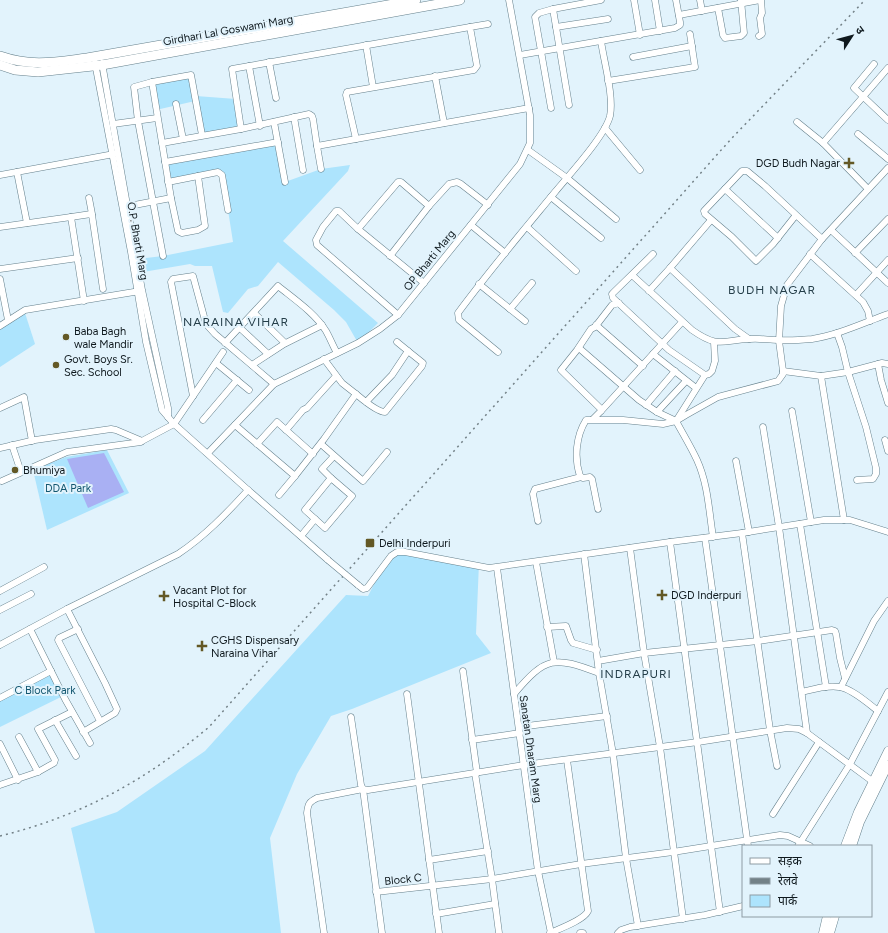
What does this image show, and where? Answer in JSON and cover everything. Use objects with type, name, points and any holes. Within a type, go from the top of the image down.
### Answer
[{"type":"main road","name":"Girdhari Lal Goswami Marg","points":[[0,56],[17,62],[45,63],[98,56],[416,0]]},
{"type":"main road","name":"Girdhari Lal Goswami Marg","points":[[0,66],[15,70],[38,72],[99,65],[460,0]]},
{"type":"street","name":"OP Bharti Marg","points":[[208,453],[274,384],[358,343],[398,315],[520,164],[528,150],[530,143],[529,108],[509,0]]},
{"type":"street","points":[[551,108],[536,15],[553,9],[601,0]]},
{"type":"street","points":[[634,0],[640,35]]},
{"type":"street","points":[[655,0],[660,32]]},
{"type":"street","points":[[520,55],[660,32],[678,27],[680,22],[676,0]]},
{"type":"street","points":[[700,0],[702,11]]},
{"type":"street","points":[[721,0],[720,7],[723,35],[725,38],[742,36],[744,33],[741,2]]},
{"type":"street","points":[[679,15],[741,2],[761,0],[762,12],[760,18],[762,34],[758,36]]},
{"type":"street","points":[[553,9],[569,105]]},
{"type":"street","points":[[556,27],[608,20]]},
{"type":"street","points":[[241,129],[232,70],[234,68],[488,24]]},
{"type":"street","points":[[356,139],[346,93],[348,91],[474,70],[476,68],[470,27]]},
{"type":"street","points":[[608,81],[695,67],[690,34]]},
{"type":"street","points":[[498,352],[459,320],[458,313],[479,284],[567,178],[605,128],[611,111],[611,97],[601,41]]},
{"type":"street","points":[[366,46],[373,87]]},
{"type":"street","points":[[633,57],[692,46]]},
{"type":"street","points":[[98,56],[99,65]]},
{"type":"street","points":[[269,62],[276,98]]},
{"type":"street","points":[[874,64],[854,88],[863,98],[887,116]]},
{"type":"street","name":"O.P. Bharti Marg","points":[[99,65],[113,124],[115,154]]},
{"type":"street","name":"O.P. Bharti Marg","points":[[99,65],[125,207],[146,342],[162,410],[174,424],[248,490],[328,560],[364,589],[367,588],[391,556],[397,552],[405,552],[482,568],[497,568]]},
{"type":"street","points":[[249,66],[260,126]]},
{"type":"street","points":[[823,143],[888,68]]},
{"type":"street","points":[[163,256],[138,121],[134,87],[190,75],[202,135]]},
{"type":"street","points":[[435,76],[444,123]]},
{"type":"street","points":[[152,82],[171,198],[179,232],[182,233],[198,230],[205,226],[198,176]]},
{"type":"street","points":[[176,104],[183,139]]},
{"type":"street","points":[[317,146],[529,108]]},
{"type":"street","points":[[162,143],[260,126],[309,114],[312,116],[321,169]]},
{"type":"street","points":[[294,117],[303,170]]},
{"type":"street","points":[[113,124],[157,118]]},
{"type":"street","points":[[274,122],[285,182]]},
{"type":"street","points":[[798,122],[823,143],[868,189]]},
{"type":"street","points":[[605,128],[640,170]]},
{"type":"street","points":[[858,134],[888,159]]},
{"type":"street","points":[[165,162],[278,142]]},
{"type":"street","points":[[528,150],[567,178],[616,219]]},
{"type":"street","points":[[0,175],[115,154]]},
{"type":"street","points":[[581,477],[579,474],[576,456],[578,444],[586,420],[593,419],[663,424],[676,421],[718,397],[778,381],[783,370],[779,341],[781,306],[787,285],[822,238],[888,168]]},
{"type":"street","points":[[796,215],[778,238],[758,260],[756,260],[704,214],[704,211],[742,171],[747,171],[822,238]]},
{"type":"street","points":[[17,172],[27,223]]},
{"type":"street","points":[[168,182],[218,172],[221,173],[228,210]]},
{"type":"street","points":[[358,229],[398,182],[402,182],[429,206]]},
{"type":"street","points":[[390,256],[429,206],[452,182],[462,184],[488,205]]},
{"type":"street","points":[[725,189],[778,238]]},
{"type":"street","points":[[551,197],[601,238]]},
{"type":"street","points":[[89,198],[103,289]]},
{"type":"street","points":[[125,207],[171,198]]},
{"type":"street","points":[[398,315],[317,245],[316,242],[323,227],[336,211],[339,211],[358,229],[424,283]]},
{"type":"street","points":[[0,227],[92,214]]},
{"type":"street","points":[[71,217],[84,301]]},
{"type":"street","points":[[856,253],[888,219]]},
{"type":"street","points":[[649,291],[712,220]]},
{"type":"street","points":[[471,225],[505,253]]},
{"type":"street","points":[[527,227],[576,271]]},
{"type":"street","points":[[831,230],[888,282]]},
{"type":"street","points":[[653,254],[612,294],[613,298],[675,355],[705,375]]},
{"type":"street","points":[[810,254],[856,295],[866,306],[870,321]]},
{"type":"street","points":[[0,269],[78,258]]},
{"type":"street","points":[[856,295],[888,260]]},
{"type":"street","points":[[670,268],[735,329],[749,339]]},
{"type":"street","points":[[632,275],[682,322],[702,337],[714,342],[749,339],[779,341],[812,339],[837,333],[888,315]]},
{"type":"street","points":[[193,396],[171,282],[173,279],[193,276],[206,324],[225,343],[274,384]]},
{"type":"street","points":[[0,279],[8,320]]},
{"type":"street","points":[[510,309],[532,283]]},
{"type":"street","points":[[479,284],[525,321]]},
{"type":"street","points":[[225,343],[278,286],[314,316],[322,325],[327,332],[336,354]]},
{"type":"street","points":[[0,326],[25,310],[139,291]]},
{"type":"street","points":[[601,411],[601,409],[561,370],[579,348],[591,329],[612,305],[619,303]]},
{"type":"street","points":[[254,313],[286,343]]},
{"type":"street","points":[[593,419],[624,387],[682,322]]},
{"type":"street","points":[[252,366],[286,343],[322,325]]},
{"type":"street","points":[[596,325],[643,366]]},
{"type":"street","points":[[240,328],[268,354]]},
{"type":"street","points":[[837,333],[866,427],[876,468],[876,474],[873,478],[857,480]]},
{"type":"street","points":[[324,360],[342,383],[383,413],[423,364],[397,342]]},
{"type":"street","points":[[676,421],[696,388],[705,375],[710,374],[714,366],[714,342]]},
{"type":"street","points":[[579,348],[646,405],[676,421],[697,459],[701,470],[713,537]]},
{"type":"street","points":[[366,402],[392,375],[408,351]]},
{"type":"street","points":[[2,481],[67,452],[142,441],[174,424],[223,352]]},
{"type":"street","points":[[653,354],[696,388]]},
{"type":"street","points":[[216,363],[249,390]]},
{"type":"street","points":[[783,370],[821,376],[848,372],[878,364],[888,364]]},
{"type":"street","points":[[878,364],[888,403]]},
{"type":"street","points":[[646,405],[675,371]]},
{"type":"street","points":[[286,430],[336,376]]},
{"type":"street","points":[[821,376],[844,520]]},
{"type":"street","points":[[203,420],[237,380]]},
{"type":"street","points":[[657,412],[686,381]]},
{"type":"street","points":[[279,495],[321,444],[356,394]]},
{"type":"street","points":[[0,408],[24,397],[32,441]]},
{"type":"street","points":[[792,411],[811,522]]},
{"type":"street","points":[[257,444],[277,422],[313,454]]},
{"type":"street","points":[[235,425],[295,476]]},
{"type":"street","points":[[763,427],[795,635],[807,733]]},
{"type":"street","points":[[0,448],[32,441],[111,429],[142,441]]},
{"type":"street","points":[[886,440],[888,451]]},
{"type":"street","points":[[321,444],[363,481],[387,452]]},
{"type":"street","points":[[12,446],[21,472]]},
{"type":"street","points":[[331,478],[305,510],[325,528],[352,496],[322,469],[334,456]]},
{"type":"street","points":[[736,460],[758,641],[770,730],[777,766]]},
{"type":"street","points":[[538,521],[533,494],[535,489],[581,477],[590,477],[592,479],[598,509]]},
{"type":"street","points":[[0,645],[67,609],[178,554],[211,529],[248,490]]},
{"type":"street","points":[[301,536],[315,519]]},
{"type":"street","points":[[497,568],[584,554],[746,533],[824,520],[856,521],[888,532]]},
{"type":"street","points":[[800,524],[826,687]]},
{"type":"street","points":[[705,538],[748,843]]},
{"type":"street","points":[[670,542],[720,912]]},
{"type":"street","points":[[630,548],[644,653],[660,747],[683,919]]},
{"type":"street","points":[[584,554],[599,672],[613,754],[626,858],[638,926]]},
{"type":"street","points":[[536,562],[554,662]]},
{"type":"street","points":[[0,591],[44,567]]},
{"type":"street","name":"Sanatan Dharam Marg","points":[[497,568],[538,871],[550,933]]},
{"type":"street","points":[[0,610],[31,594]]},
{"type":"street","points":[[841,687],[877,616],[888,601]]},
{"type":"street","points":[[67,609],[117,709],[115,713],[83,732]]},
{"type":"street","points":[[547,627],[566,626],[571,640],[574,643],[597,650]]},
{"type":"street","points":[[78,629],[59,638],[58,640],[100,721]]},
{"type":"street","points":[[30,630],[72,712],[90,743]]},
{"type":"street","points":[[598,661],[644,653],[758,641],[832,630],[835,631],[845,678]]},
{"type":"street","points":[[514,694],[537,669],[554,662],[566,662],[599,672]]},
{"type":"street","points":[[0,698],[51,671]]},
{"type":"street","points":[[463,671],[499,933]]},
{"type":"street","points":[[802,692],[826,687],[841,687],[862,698],[878,711]]},
{"type":"street","points":[[800,844],[850,764],[888,692]]},
{"type":"street","points":[[407,694],[420,782],[428,860],[439,933]]},
{"type":"street","points":[[0,786],[38,772],[55,761],[38,729],[72,712]]},
{"type":"street","points":[[472,740],[520,730],[607,716]]},
{"type":"street","points":[[351,717],[361,785],[363,789],[382,933]]},
{"type":"street","points":[[55,720],[76,756]]},
{"type":"street","points":[[324,933],[307,813],[308,805],[311,801],[317,798],[363,789],[374,789],[524,765],[613,754],[787,728],[798,729],[807,733],[872,781]]},
{"type":"street","points":[[19,737],[38,772]]},
{"type":"street","points":[[773,814],[819,742]]},
{"type":"street","points":[[0,744],[18,780]]},
{"type":"street","points":[[845,845],[872,781],[888,751]]},
{"type":"street","points":[[550,933],[581,918],[587,913],[567,760]]},
{"type":"street","points":[[852,845],[860,822],[888,765]]},
{"type":"street","name":"Block C","points":[[376,892],[492,879],[581,864],[710,846],[748,843],[780,835],[788,836],[800,844]]},
{"type":"street","points":[[428,860],[488,851]]},
{"type":"street","points":[[436,914],[495,904]]},
{"type":"street","points":[[618,933],[626,928],[683,919],[742,906]]},
{"type":"street","points":[[823,933],[827,917]]},
{"type":"street","points":[[830,933],[834,917]]},
{"type":"green space","points":[[190,74],[196,96],[236,99],[241,129],[202,135],[195,101],[156,110],[152,82]]},
{"type":"green space","points":[[278,142],[285,182],[321,169],[350,165],[348,171],[283,241],[378,323],[358,343],[346,322],[278,262],[258,286],[248,289],[228,313],[223,312],[212,266],[195,266],[190,264],[143,272],[146,258],[233,242],[220,173],[168,182],[165,162]]},
{"type":"green space","points":[[25,313],[35,344],[0,367],[0,327]]},
{"type":"green space","name":"DDA Park","points":[[107,450],[129,493],[47,530],[33,470],[66,457]]},
{"type":"green space","points":[[396,550],[479,563],[476,634],[491,653],[331,716],[297,774],[270,838],[281,933],[95,933],[71,828],[117,812],[205,751],[346,595],[368,596],[389,555]]},
{"type":"green space","name":"C Block Park","points":[[51,671],[63,696],[0,727],[0,698]]},
{"type":"water","points":[[104,453],[124,492],[88,508],[67,459]]},
{"type":"railway","points":[[0,836],[30,828],[58,818],[111,794],[161,764],[209,727],[731,139],[865,0]]},
{"type":"place","name":"DGD Budh Nagar","points":[[849,163]]},
{"type":"place","name":"Baba Bagh wale Mandir","points":[[66,337]]},
{"type":"place","name":"Govt. Boys Sr. Sec. School","points":[[56,365]]},
{"type":"place","name":"Bhumiya","points":[[15,470]]},
{"type":"place","name":"Delhi Inderpuri","points":[[370,543]]},
{"type":"place","name":"DGD Inderpuri","points":[[662,595]]},
{"type":"place","name":"Vacant Plot for Hospital C-Block","points":[[164,596]]},
{"type":"place","name":"CGHS Dispensary Naraina Vihar","points":[[202,646]]},
{"type":"district","name":"BUDH NAGAR","points":[[772,290]]},
{"type":"district","name":"NARAINA VIHAR","points":[[236,322]]},
{"type":"district","name":"INDRAPURI","points":[[636,674]]}]
